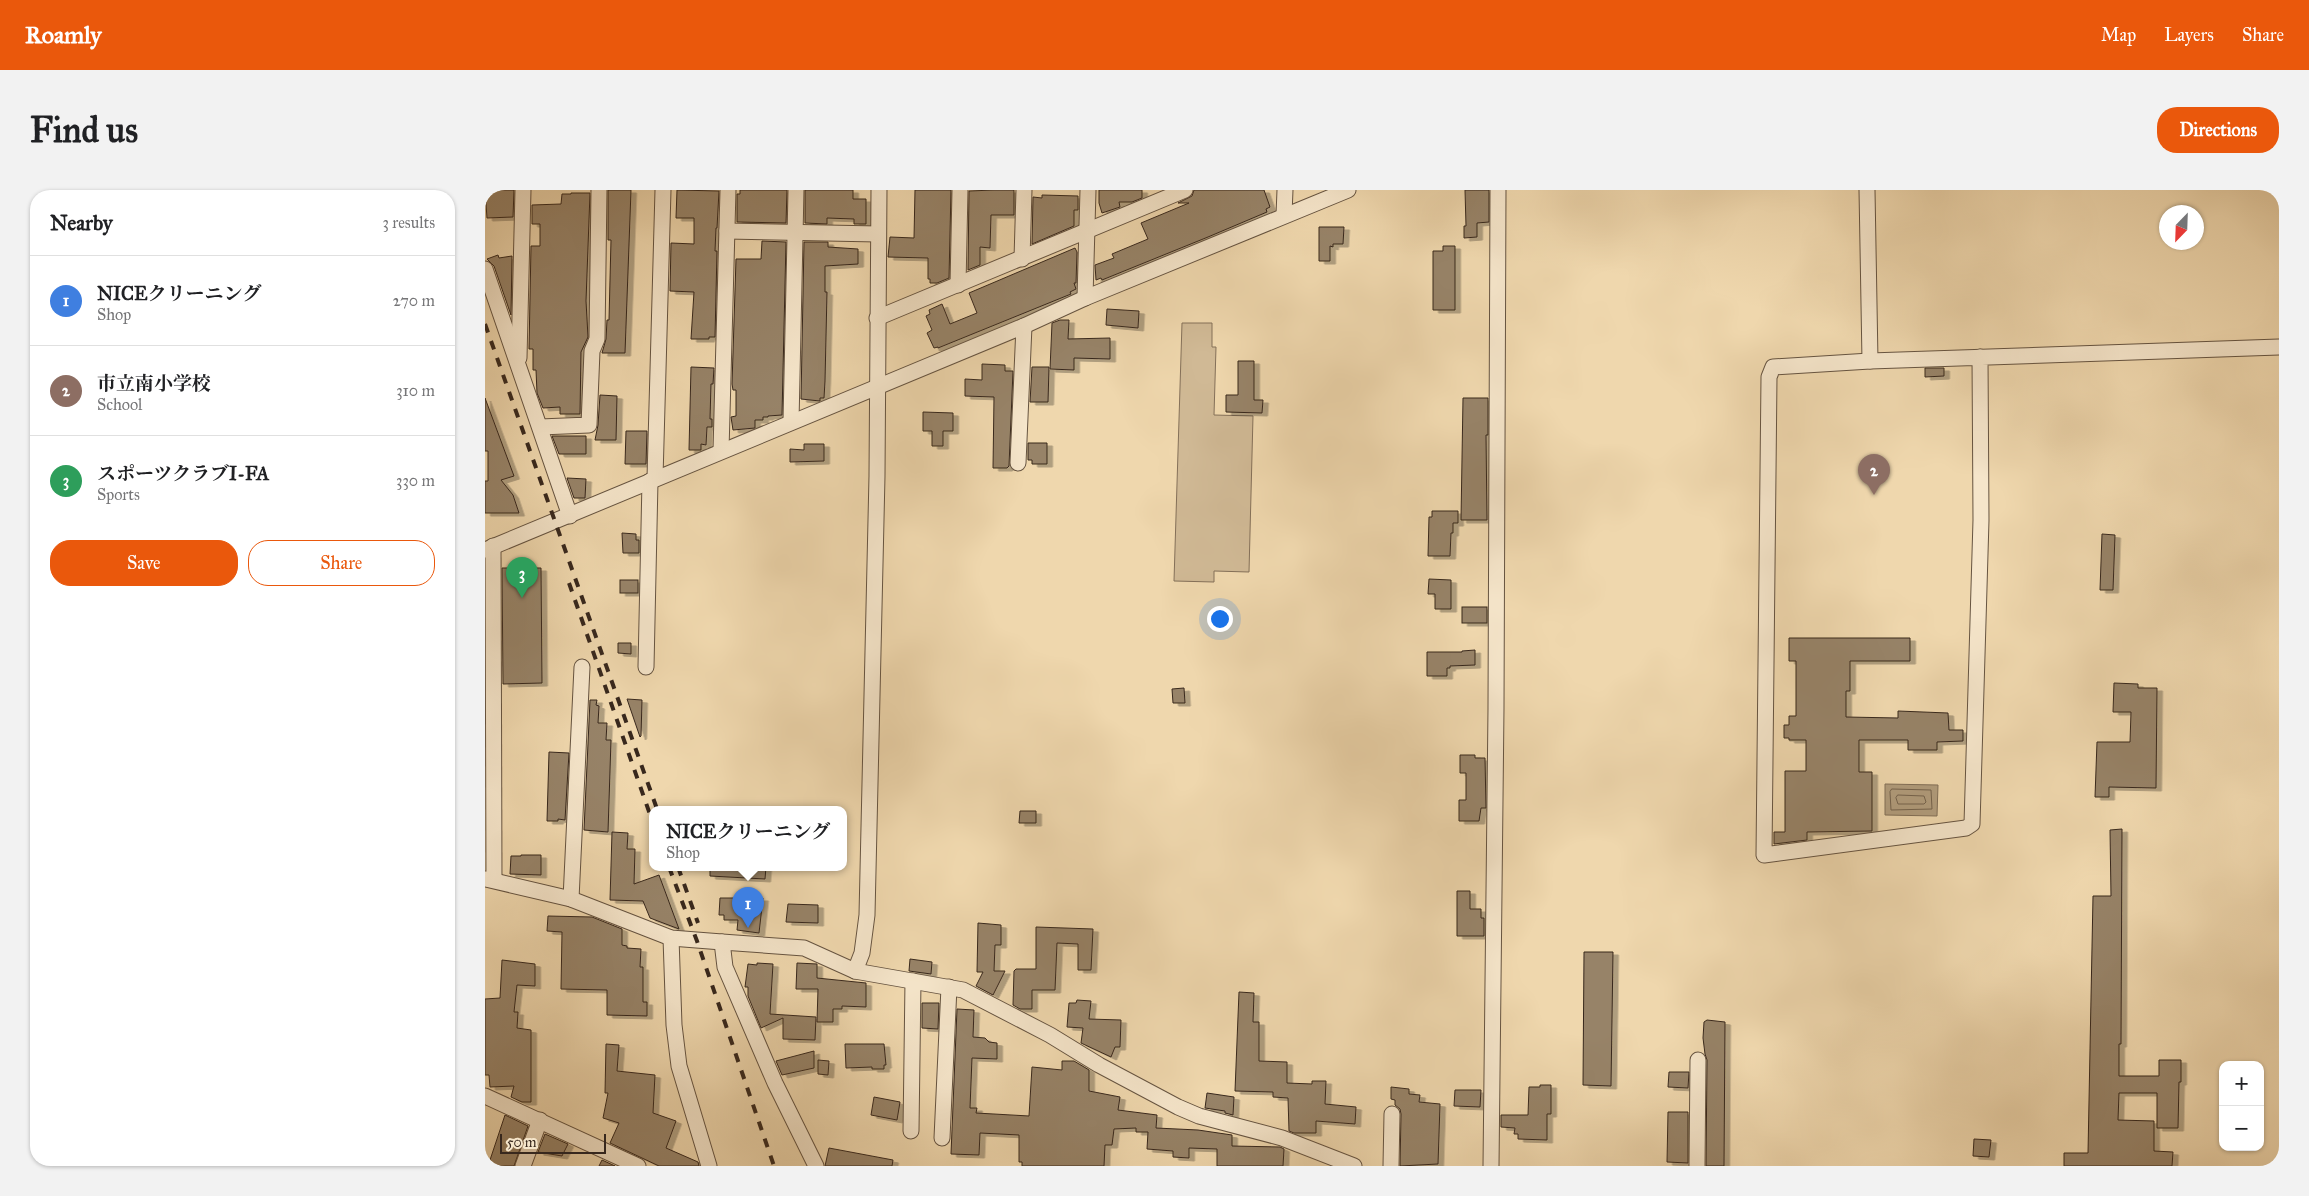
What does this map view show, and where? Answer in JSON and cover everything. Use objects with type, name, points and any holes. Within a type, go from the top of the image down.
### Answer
[{"type":"street","points":[[519,364],[523,190]]},
{"type":"street","points":[[540,427],[589,425],[593,352],[597,339],[599,190]]},
{"type":"street","points":[[646,667],[663,190]]},
{"type":"street","points":[[721,452],[728,190]]},
{"type":"street","points":[[791,422],[796,190]]},
{"type":"street","points":[[855,971],[863,953],[867,915],[879,190]]},
{"type":"street","points":[[958,286],[960,190]]},
{"type":"street","points":[[1022,259],[1024,190]]},
{"type":"street","points":[[1085,298],[1088,190]]},
{"type":"street","points":[[877,318],[1087,231],[1152,197],[1185,190]]},
{"type":"street","points":[[1284,215],[1285,190]]},
{"type":"street","points":[[1348,190],[1085,298],[1024,326],[652,480],[570,516],[489,548],[490,879],[571,899],[671,938],[804,948],[855,971],[963,990],[1051,1035],[1099,1065],[1178,1108],[1205,1118],[1282,1138],[1354,1166]]},
{"type":"street","points":[[1491,1166],[1496,690],[1498,190]]},
{"type":"street","points":[[1867,190],[1870,361]]},
{"type":"street","points":[[727,231],[878,234]]},
{"type":"street","points":[[485,269],[570,516]]},
{"type":"street","points":[[1018,463],[1024,326]]},
{"type":"street","points":[[1980,357],[1981,520],[1972,824],[1966,828],[1764,855],[1769,377],[1773,367],[1870,361],[1980,357],[2279,347]]},
{"type":"street","points":[[571,899],[582,667]]},
{"type":"street","points":[[671,938],[674,1025],[679,1066],[709,1166]]},
{"type":"street","points":[[722,942],[725,968],[775,1082],[816,1166]]},
{"type":"street","points":[[911,1131],[913,981]]},
{"type":"street","points":[[942,1138],[949,987]]},
{"type":"street","points":[[1697,1166],[1698,1060]]},
{"type":"street","points":[[485,1096],[638,1166]]},
{"type":"street","points":[[1391,1166],[1392,1114]]},
{"type":"street","points":[[523,1166],[540,1120]]},
{"type":"shaded area","points":[[1182,323],[1212,323],[1212,347],[1216,347],[1214,415],[1253,416],[1249,572],[1214,571],[1214,582],[1174,581]]},
{"type":"water","points":[[1885,784],[1938,785],[1937,816],[1885,815]]},
{"type":"building","points":[[485,190],[514,190],[513,217],[487,218]]},
{"type":"building","points":[[608,190],[631,190],[625,353],[602,353],[606,339],[607,320],[609,320],[611,240],[608,240]]},
{"type":"building","points":[[677,190],[719,191],[715,251],[717,251],[715,337],[709,337],[709,339],[691,339],[694,292],[670,291],[671,243],[694,244],[694,218],[676,218]]},
{"type":"building","points":[[740,190],[787,190],[786,223],[737,222],[737,194],[740,194]]},
{"type":"building","points":[[805,190],[853,190],[853,199],[866,199],[866,224],[854,224],[854,219],[827,218],[827,224],[805,223]]},
{"type":"building","points":[[915,190],[951,190],[949,278],[937,283],[930,283],[930,279],[928,279],[928,258],[888,257],[890,237],[914,238]]},
{"type":"building","points":[[1014,190],[1014,215],[991,215],[990,248],[980,247],[980,265],[968,270],[969,191]]},
{"type":"building","points":[[1099,190],[1142,190],[1142,198],[1132,202],[1119,202],[1120,207],[1102,213],[1099,203]]},
{"type":"building","points":[[1194,190],[1264,190],[1270,207],[1266,209],[1267,212],[1208,237],[1102,280],[1101,278],[1096,280],[1095,265],[1114,258],[1112,254],[1148,239],[1141,223],[1189,203],[1178,203],[1192,196]]},
{"type":"building","points":[[1465,190],[1489,190],[1489,222],[1477,223],[1477,237],[1464,238],[1464,226],[1466,226]]},
{"type":"building","points":[[590,193],[586,301],[588,337],[581,352],[580,414],[560,414],[560,407],[543,408],[537,393],[536,370],[533,370],[533,349],[529,349],[531,246],[540,246],[540,224],[532,224],[532,205],[561,204],[562,194]]},
{"type":"building","points":[[1042,195],[1078,196],[1078,210],[1074,210],[1074,226],[1032,244],[1033,197],[1042,198]]},
{"type":"building","points":[[1319,227],[1344,227],[1343,244],[1333,244],[1333,247],[1330,246],[1330,261],[1319,261]]},
{"type":"building","points":[[762,241],[786,242],[782,415],[768,416],[763,417],[763,420],[755,420],[755,428],[733,430],[731,417],[736,416],[736,390],[733,390],[732,384],[736,259],[761,259]]},
{"type":"building","points":[[804,242],[828,242],[828,247],[858,249],[858,264],[825,266],[825,292],[827,292],[825,381],[824,398],[820,398],[820,401],[801,399]]},
{"type":"building","points":[[1443,246],[1455,246],[1455,310],[1433,310],[1433,251],[1443,251]]},
{"type":"building","points":[[1075,248],[1077,252],[1076,283],[1074,283],[1076,289],[1070,292],[1071,294],[934,348],[927,333],[932,330],[926,316],[930,314],[929,310],[942,304],[950,324],[977,313],[969,293]]},
{"type":"building","points":[[498,255],[499,258],[512,256],[511,315],[494,266],[487,259]]},
{"type":"building","points":[[1107,309],[1139,311],[1138,328],[1106,325]]},
{"type":"building","points":[[1060,320],[1069,320],[1068,339],[1110,338],[1110,359],[1074,358],[1074,370],[1050,369],[1052,323]]},
{"type":"building","points":[[1238,361],[1254,361],[1254,400],[1263,400],[1262,413],[1226,412],[1226,395],[1238,395]]},
{"type":"building","points":[[982,364],[1005,365],[1005,371],[1013,371],[1009,466],[1007,468],[993,468],[994,397],[965,396],[965,379],[982,380]]},
{"type":"building","points":[[691,367],[714,368],[713,384],[711,384],[710,419],[712,419],[712,427],[707,427],[706,445],[701,444],[701,450],[689,450]]},
{"type":"building","points":[[1032,367],[1049,367],[1048,402],[1030,402]]},
{"type":"building","points":[[1925,368],[1944,368],[1944,376],[1925,377]]},
{"type":"building","points":[[600,395],[617,396],[616,440],[595,440]]},
{"type":"building","points":[[485,398],[514,476],[501,480],[513,495],[519,513],[485,513],[485,481],[488,481],[488,451],[485,451]]},
{"type":"building","points":[[1463,398],[1488,398],[1488,435],[1486,435],[1487,520],[1461,520]]},
{"type":"building","points":[[923,412],[953,413],[953,431],[943,431],[943,446],[932,446],[932,431],[923,431]]},
{"type":"building","points":[[626,431],[647,431],[646,464],[625,464]]},
{"type":"building","points":[[552,436],[586,436],[586,454],[559,454]]},
{"type":"building","points":[[1028,443],[1047,443],[1047,464],[1032,464],[1032,460],[1028,460]]},
{"type":"building","points":[[804,444],[824,444],[824,461],[790,462],[790,449],[804,450]]},
{"type":"building","points":[[567,478],[586,479],[585,498],[574,498]]},
{"type":"building","points":[[1432,511],[1458,511],[1458,523],[1453,523],[1453,533],[1451,533],[1450,556],[1428,556],[1429,517],[1432,517]]},
{"type":"building","points":[[622,533],[636,534],[636,540],[639,540],[639,553],[623,553]]},
{"type":"building","points":[[2102,534],[2115,535],[2113,590],[2100,590]]},
{"type":"building","points":[[502,568],[541,568],[542,683],[503,684]]},
{"type":"building","points":[[1429,579],[1451,580],[1451,609],[1435,609],[1435,594],[1428,594]]},
{"type":"building","points":[[620,580],[638,580],[638,593],[620,593]]},
{"type":"building","points":[[1462,607],[1487,607],[1487,623],[1462,623]]},
{"type":"building","points":[[1789,638],[1910,638],[1910,661],[1850,661],[1850,691],[1846,691],[1846,717],[1898,718],[1898,711],[1948,713],[1949,730],[1963,730],[1963,741],[1937,742],[1937,750],[1908,750],[1908,740],[1859,740],[1859,772],[1872,772],[1872,831],[1807,832],[1807,840],[1774,844],[1774,832],[1785,832],[1785,771],[1806,771],[1806,740],[1789,740],[1789,738],[1784,738],[1784,725],[1789,725],[1789,716],[1796,716],[1796,661],[1789,661]]},
{"type":"building","points":[[618,643],[631,643],[631,654],[618,653]]},
{"type":"building","points":[[1475,650],[1475,665],[1450,666],[1450,668],[1447,668],[1447,676],[1427,676],[1427,652]]},
{"type":"building","points":[[2114,683],[2138,684],[2138,688],[2157,688],[2156,788],[2109,787],[2109,797],[2095,797],[2097,742],[2130,742],[2131,712],[2113,712]]},
{"type":"building","points":[[1184,688],[1185,703],[1173,703],[1172,689]]},
{"type":"building","points":[[627,699],[642,700],[640,737]]},
{"type":"building","points":[[590,700],[597,700],[596,705],[599,706],[598,723],[607,723],[606,740],[611,740],[608,832],[584,830]]},
{"type":"building","points":[[549,752],[569,753],[565,820],[547,821]]},
{"type":"building","points":[[1460,755],[1475,755],[1475,758],[1485,758],[1486,808],[1481,808],[1479,821],[1459,821],[1459,800],[1466,800],[1466,773],[1460,773]]},
{"type":"building","points":[[1020,811],[1036,811],[1036,823],[1019,823]]},
{"type":"building","points":[[2122,829],[2121,1044],[2119,1044],[2119,1076],[2159,1076],[2159,1060],[2181,1060],[2181,1082],[2179,1082],[2178,1128],[2157,1128],[2157,1093],[2119,1093],[2118,1120],[2154,1121],[2154,1151],[2173,1152],[2172,1166],[2064,1166],[2064,1153],[2088,1153],[2093,896],[2111,896],[2110,830]]},
{"type":"building","points":[[612,832],[628,833],[627,849],[635,849],[634,884],[659,875],[679,929],[650,918],[643,901],[610,900]]},
{"type":"building","points":[[541,855],[541,875],[510,874],[511,856]]},
{"type":"building","points":[[710,871],[766,871],[765,879],[710,876]]},
{"type":"building","points":[[1457,891],[1470,891],[1470,909],[1481,909],[1481,918],[1484,918],[1484,936],[1457,936]]},
{"type":"building","points":[[720,898],[763,898],[759,933],[737,930],[738,920],[724,920],[724,915],[719,915]]},
{"type":"building","points":[[788,904],[818,905],[818,923],[786,922]]},
{"type":"building","points":[[548,916],[592,917],[622,929],[622,945],[627,946],[627,948],[641,949],[640,967],[643,967],[643,1002],[647,1002],[647,1016],[607,1015],[607,990],[561,989],[562,932],[547,931]]},
{"type":"building","points":[[978,923],[1001,925],[1001,945],[995,945],[994,971],[1005,971],[993,995],[976,986],[983,972],[977,972]]},
{"type":"building","points":[[1036,927],[1093,929],[1091,970],[1078,970],[1078,944],[1057,943],[1055,990],[1032,990],[1032,1009],[1020,1009],[1013,1005],[1014,971],[1016,969],[1036,969]]},
{"type":"building","points":[[1584,952],[1613,952],[1611,1086],[1583,1085]]},
{"type":"building","points":[[910,959],[932,962],[931,974],[909,971]]},
{"type":"building","points":[[502,960],[535,964],[535,986],[517,985],[514,1012],[518,1012],[517,1028],[531,1030],[531,1102],[522,1102],[511,1097],[514,1086],[490,1087],[489,1075],[485,1075],[485,999],[500,998]]},
{"type":"building","points":[[757,963],[773,964],[770,1014],[816,1017],[815,1040],[783,1039],[783,1018],[761,1028],[748,996],[748,987],[745,987],[748,964],[757,965]]},
{"type":"building","points":[[797,963],[817,964],[817,978],[866,983],[866,1007],[842,1006],[842,1009],[833,1009],[833,1022],[817,1022],[818,989],[796,989]]},
{"type":"building","points":[[1239,992],[1254,993],[1253,1022],[1259,1022],[1259,1061],[1287,1062],[1287,1083],[1312,1084],[1312,1081],[1326,1081],[1325,1104],[1356,1107],[1355,1124],[1316,1121],[1316,1133],[1294,1133],[1289,1131],[1288,1098],[1273,1097],[1273,1092],[1235,1091]]},
{"type":"building","points":[[1077,1000],[1091,1001],[1089,1019],[1121,1020],[1120,1047],[1115,1047],[1111,1057],[1081,1043],[1083,1028],[1067,1027],[1069,1003],[1076,1003]]},
{"type":"building","points":[[922,1003],[939,1003],[938,1029],[922,1028]]},
{"type":"building","points":[[957,1009],[974,1010],[973,1037],[985,1038],[989,1042],[997,1043],[997,1059],[972,1058],[970,1108],[977,1108],[976,1113],[1029,1116],[1032,1067],[1062,1070],[1062,1061],[1074,1061],[1089,1070],[1089,1091],[1120,1097],[1118,1110],[1157,1115],[1156,1128],[1198,1130],[1232,1135],[1232,1146],[1280,1147],[1284,1149],[1283,1166],[1217,1166],[1217,1149],[1189,1148],[1189,1158],[1173,1157],[1173,1151],[1147,1149],[1148,1132],[1136,1132],[1136,1128],[1114,1129],[1112,1145],[1105,1145],[1104,1166],[1022,1166],[1022,1162],[1019,1162],[1019,1135],[980,1133],[979,1155],[951,1154]]},
{"type":"building","points":[[1707,1020],[1725,1022],[1724,1166],[1706,1166],[1707,1060],[1703,1038],[1704,1022]]},
{"type":"building","points":[[606,1044],[619,1045],[617,1071],[655,1075],[653,1113],[676,1121],[666,1148],[698,1162],[699,1166],[659,1166],[610,1143],[619,1123],[603,1118],[608,1093],[605,1093]]},
{"type":"building","points":[[845,1044],[884,1044],[886,1065],[884,1065],[884,1069],[872,1069],[872,1067],[846,1068]]},
{"type":"building","points":[[814,1051],[814,1068],[782,1075],[776,1061]]},
{"type":"building","points":[[818,1060],[829,1061],[828,1075],[818,1074]]},
{"type":"building","points":[[1669,1072],[1689,1072],[1688,1088],[1668,1087]]},
{"type":"building","points":[[1540,1085],[1551,1085],[1551,1114],[1547,1114],[1547,1140],[1518,1139],[1518,1134],[1514,1134],[1515,1128],[1501,1127],[1501,1115],[1528,1115],[1529,1087],[1540,1087]]},
{"type":"building","points":[[1391,1087],[1409,1089],[1409,1094],[1420,1095],[1419,1102],[1440,1104],[1438,1164],[1400,1166],[1401,1114],[1400,1109],[1395,1105],[1395,1100],[1391,1099]]},
{"type":"building","points":[[1455,1090],[1481,1090],[1480,1107],[1454,1106]]},
{"type":"building","points":[[1207,1093],[1234,1097],[1233,1115],[1225,1113],[1225,1111],[1205,1108]]},
{"type":"building","points":[[874,1097],[900,1102],[897,1120],[871,1115]]},
{"type":"building","points":[[1668,1112],[1688,1112],[1688,1163],[1667,1162]]},
{"type":"building","points":[[505,1115],[528,1126],[514,1166],[488,1166]]},
{"type":"building","points":[[545,1134],[568,1144],[562,1156],[538,1152]]},
{"type":"building","points":[[1974,1139],[1991,1140],[1989,1157],[1973,1156]]},
{"type":"building","points":[[829,1148],[893,1160],[892,1166],[825,1166]]},
{"type":"building","points":[[602,1160],[615,1166],[599,1166]]},
{"type":"railway","points":[[485,324],[656,806]]},
{"type":"railway","points":[[569,583],[649,812]]},
{"type":"railway","points":[[671,871],[697,941],[774,1166]]},
{"type":"railway","points":[[679,871],[698,923]]},
{"type":"place","name":"市立南小学校","points":[[1874,495]]},
{"type":"place","name":"スポーツクラブI-FA","points":[[522,598]]},
{"type":"place","name":"NICEクリーニング","points":[[748,928]]}]
